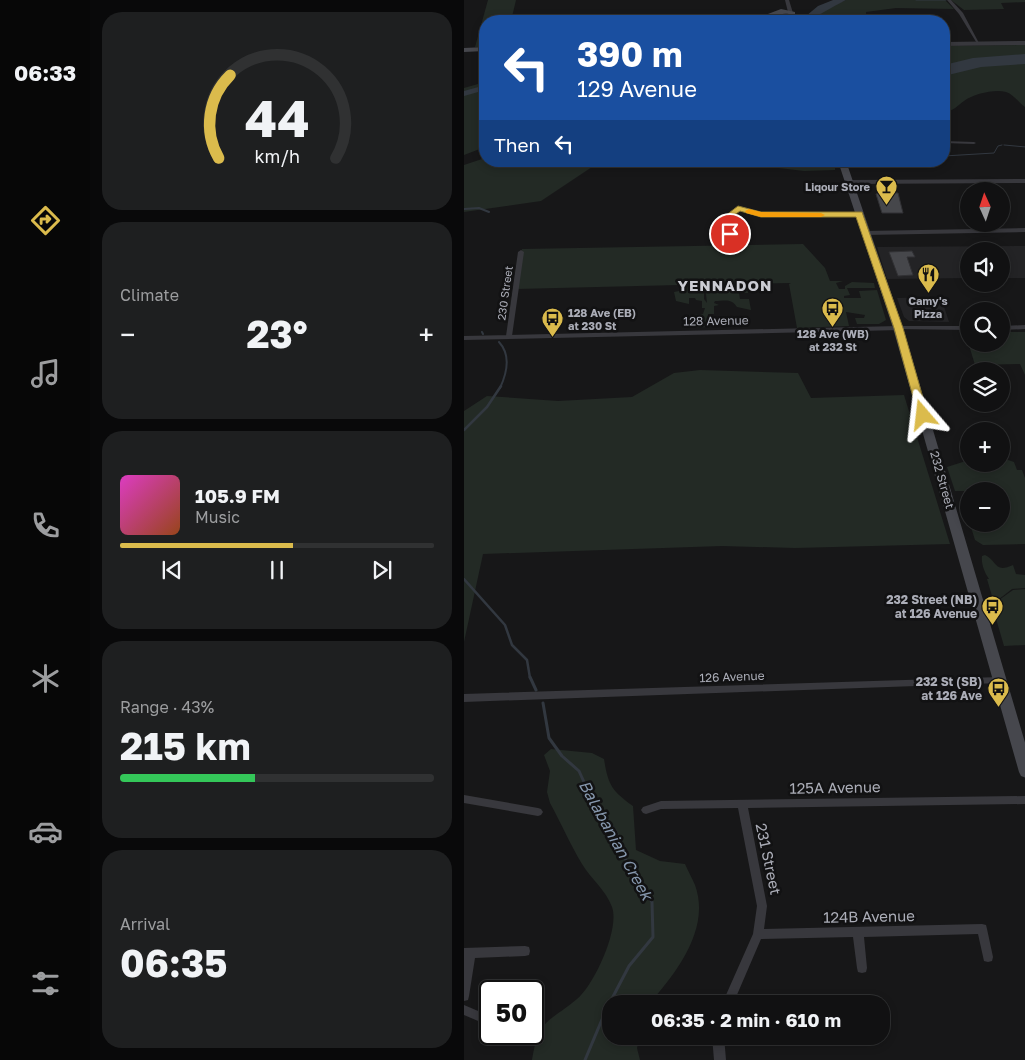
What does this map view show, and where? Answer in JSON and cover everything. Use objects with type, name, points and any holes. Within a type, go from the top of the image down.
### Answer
[{"type":"main road","points":[[464,50],[479,49]]},
{"type":"main road","name":"232 Street","points":[[844,167],[898,328],[1025,772]]},
{"type":"street","points":[[949,0],[961,13],[979,44]]},
{"type":"street","points":[[950,44],[1025,44]]},
{"type":"street","points":[[950,142],[974,143]]},
{"type":"street","points":[[849,182],[1025,181]]},
{"type":"street","points":[[731,238],[729,216],[738,209],[761,214],[860,214]]},
{"type":"street","points":[[865,233],[1025,230]]},
{"type":"street","name":"230 Street","points":[[509,336],[521,252]]},
{"type":"street","points":[[1010,328],[1025,327]]},
{"type":"street","name":"128 Avenue","points":[[464,338],[960,328]]},
{"type":"street","name":"126 Avenue","points":[[464,698],[1000,680]]},
{"type":"street","points":[[464,799],[538,812]]},
{"type":"street","name":"125A Avenue","points":[[646,810],[661,805],[1025,800]]},
{"type":"street","name":"231 Street","points":[[731,995],[758,934],[762,906],[761,891],[742,804]]},
{"type":"street","name":"124B Avenue","points":[[758,934],[982,929],[988,957]]},
{"type":"street","points":[[858,933],[862,968]]},
{"type":"street","points":[[464,996],[467,953],[525,951]]},
{"type":"street","points":[[464,1010],[479,1016]]},
{"type":"street","points":[[719,1045],[720,1060]]},
{"type":"shaded area","points":[[488,0],[516,0],[512,15],[484,15]]},
{"type":"shaded area","points":[[833,0],[846,0],[818,15],[807,15],[818,6]]},
{"type":"shaded area","points":[[846,0],[945,0],[954,9],[896,8],[866,12],[866,15],[816,15],[824,9]]},
{"type":"shaded area","points":[[951,0],[1025,0],[1026,2],[1001,3],[1004,9],[964,10]]},
{"type":"shaded area","points":[[479,33],[479,47],[475,47]]},
{"type":"shaded area","points":[[1025,45],[1025,107],[1009,93],[996,91],[973,96],[950,110],[950,46]]},
{"type":"shaded area","points":[[1025,54],[1025,64],[981,67],[950,75],[950,64],[973,58]]},
{"type":"shaded area","points":[[479,84],[479,149],[464,155],[464,88]]},
{"type":"shaded area","points":[[479,160],[479,167],[592,167],[541,201],[464,212],[464,165]]},
{"type":"shaded area","points":[[770,167],[835,167],[835,170],[804,171]]},
{"type":"shaded area","points":[[803,244],[825,268],[830,281],[843,281],[836,283],[839,289],[845,289],[845,286],[852,282],[874,283],[875,288],[847,288],[850,295],[844,296],[844,298],[861,298],[859,291],[877,290],[886,320],[879,324],[857,324],[855,318],[864,318],[865,315],[846,312],[849,326],[797,328],[789,284],[791,283],[693,285],[704,287],[704,299],[707,303],[705,285],[747,284],[748,293],[739,293],[740,299],[749,299],[751,310],[737,307],[730,301],[715,301],[714,303],[719,305],[714,306],[714,314],[708,314],[709,327],[686,328],[683,328],[683,316],[703,314],[705,308],[702,308],[702,301],[695,298],[689,298],[689,304],[676,301],[674,292],[679,291],[679,285],[516,289],[522,249]]},
{"type":"shaded area","points":[[960,246],[960,278],[887,279],[877,247]]},
{"type":"shaded area","points":[[1010,246],[1025,246],[1025,278],[1010,278]]},
{"type":"shaded area","points":[[941,297],[949,322],[909,321],[904,317],[897,298]]},
{"type":"shaded area","points":[[1010,332],[1025,332],[1025,375],[1020,364],[1010,364],[1010,362],[974,362],[971,352],[1010,352]]},
{"type":"shaded area","points":[[700,370],[798,373],[811,398],[904,395],[950,544],[795,548],[722,546],[483,554],[464,642],[464,411],[487,396],[558,401],[632,397],[674,373]]},
{"type":"shaded area","points":[[1010,461],[1014,462],[1017,470],[1022,470],[1025,478],[1025,544],[983,545],[975,540],[972,532],[1010,532],[1010,482],[960,482],[960,491],[955,491],[947,467],[960,463],[960,472],[1010,472]]},
{"type":"shaded area","points":[[985,555],[999,567],[1013,565],[1016,574],[1025,575],[1025,588],[1012,589],[994,603],[987,579],[989,579],[982,565],[982,556]]},
{"type":"shaded area","points":[[1025,589],[1025,645],[1004,646],[992,605],[1013,590]]},
{"type":"shaded area","points":[[551,749],[592,753],[604,759],[607,775],[612,787],[633,806],[636,850],[660,861],[685,864],[695,885],[699,901],[695,934],[680,964],[657,995],[602,995],[602,1045],[638,1045],[640,1060],[532,1060],[535,1045],[544,1045],[544,1025],[584,992],[598,970],[609,942],[613,917],[609,901],[582,864],[550,803],[547,792],[550,771],[544,755]]},
{"type":"building","points":[[883,192],[898,193],[903,213],[882,213],[876,194]]},
{"type":"building","points":[[912,251],[915,257],[907,257],[913,275],[898,276],[889,252]]},
{"type":"waterway","points":[[916,0],[946,0]]},
{"type":"waterway","points":[[464,94],[479,90]]},
{"type":"waterway","points":[[950,156],[994,153],[998,146],[1002,145]]},
{"type":"waterway","points":[[1004,145],[1026,147]]},
{"type":"waterway","points":[[464,209],[479,208],[489,212]]},
{"type":"waterway","points":[[499,342],[503,347],[507,364],[500,387]]},
{"type":"waterway","points":[[464,430],[487,407],[500,387]]},
{"type":"waterway","name":"Balabanian Creek","points":[[464,579],[505,625],[512,645],[527,660],[530,678]]},
{"type":"waterway","name":"Balabanian Creek","points":[[530,677],[536,690]]},
{"type":"waterway","name":"Balabanian Creek","points":[[543,703],[549,738],[562,756],[579,771],[589,793],[616,832],[624,857],[652,902],[653,937],[629,966],[606,1010],[585,1060]]},
{"type":"slow traffic","points":[[749,211],[761,214],[821,215]]},
{"type":"place","name":"Liqour Store","points":[[886,206]]},
{"type":"place","name":"Camy's Pizza","points":[[928,294]]},
{"type":"place","name":"128 Ave (WB) at 232 St","points":[[833,327]]},
{"type":"place","name":"128 Ave (EB) at 230 St","points":[[552,338]]},
{"type":"place","name":"232 Street (NB) at 126 Avenue","points":[[993,626]]},
{"type":"place","name":"232 St (SB) at 126 Ave","points":[[998,708]]},
{"type":"district","name":"YENNADON","points":[[725,286]]},
{"type":"route","points":[[730,234],[729,216],[738,209],[761,214],[801,216],[860,214],[898,328],[923,415]]}]
